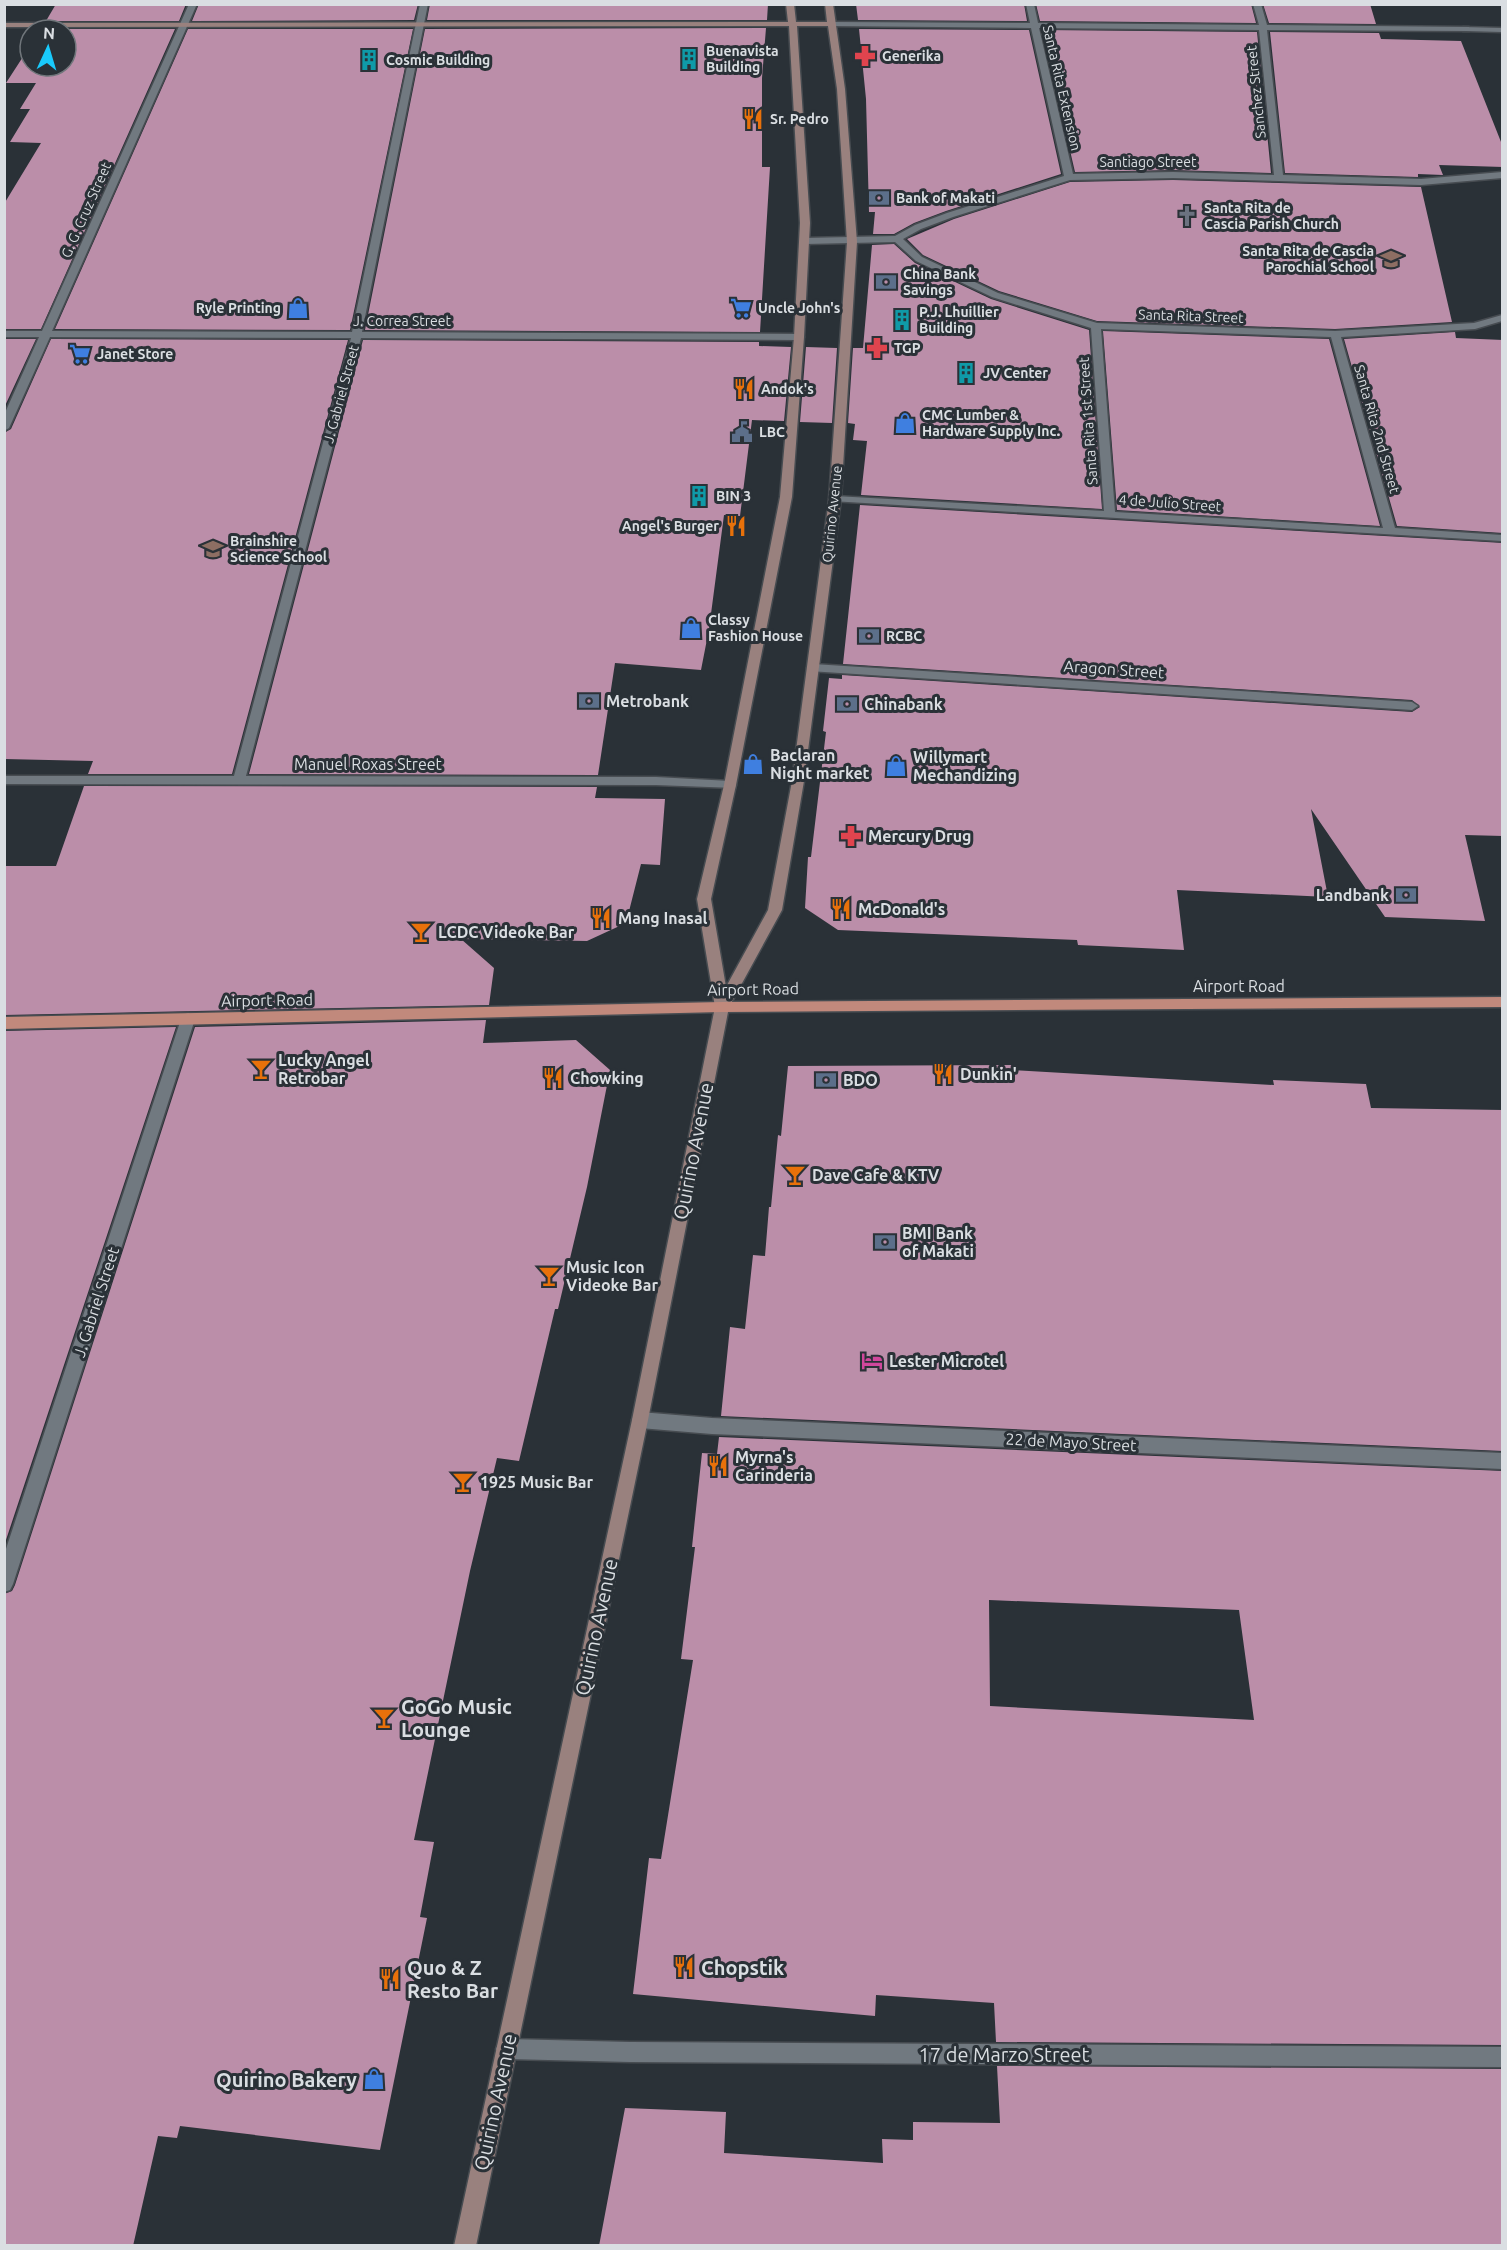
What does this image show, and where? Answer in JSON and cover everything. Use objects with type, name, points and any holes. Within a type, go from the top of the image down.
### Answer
[{"type":"main road","name":"Quirino Avenue","points":[[722,1007],[704,899],[730,785],[786,497],[799,338],[805,241],[794,23],[790,4]]},
{"type":"main road","name":"Quirino Avenue","points":[[465,2246],[640,1420],[722,1007],[775,910],[798,781],[836,499],[852,242],[841,89],[830,4]]},
{"type":"main road","points":[[4,25],[832,24]]},
{"type":"main road","name":"Airport Road","points":[[4,1023],[722,1007],[1503,1002]]},
{"type":"street","name":"G. G. Cruz Street","points":[[4,428],[193,4]]},
{"type":"street","name":"J. Gabriel Street","points":[[239,780],[357,334],[424,4]]},
{"type":"street","name":"Santa Rita Extension","points":[[1030,4],[1069,177]]},
{"type":"street","name":"Sanchez Street","points":[[1257,4],[1263,26],[1279,178]]},
{"type":"street","points":[[832,24],[1263,26],[1503,30]]},
{"type":"street","name":"Santiago Street","points":[[805,241],[897,240],[918,227],[950,215],[1069,177],[1173,175],[1421,182],[1503,175]]},
{"type":"street","name":"Santa Rita Street","points":[[897,240],[919,259],[995,295],[1096,326],[1335,334],[1475,326],[1503,318]]},
{"type":"street","name":"Santa Rita 1st Street","points":[[1096,326],[1110,514]]},
{"type":"street","name":"J. Correa Street","points":[[4,334],[799,338]]},
{"type":"street","name":"Santa Rita 2nd Street","points":[[1335,334],[1390,531]]},
{"type":"street","name":"4 de Julio Street","points":[[836,499],[1503,538]]},
{"type":"street","name":"Aragon Street","points":[[813,668],[1412,706]]},
{"type":"street","name":"Manuel Roxas Street","points":[[4,780],[656,781],[730,785]]},
{"type":"street","name":"J. Gabriel Street","points":[[4,1584],[188,1019]]},
{"type":"street","name":"22 de Mayo Street","points":[[640,1420],[712,1426],[1503,1461]]},
{"type":"street","name":"17 de Marzo Street","points":[[506,2049],[642,2052],[1503,2057]]},
{"type":"building","points":[[56,4],[186,4],[179,21],[78,21],[78,18],[48,18]]},
{"type":"building","points":[[199,4],[418,4],[414,20],[192,21]]},
{"type":"building","points":[[430,4],[768,4],[767,20],[427,20]]},
{"type":"building","points":[[856,4],[1024,4],[1027,21],[858,20]]},
{"type":"building","points":[[1036,4],[1251,4],[1256,23],[1040,21]]},
{"type":"building","points":[[1263,4],[1370,4],[1376,24],[1269,23]]},
{"type":"building","points":[[766,28],[762,78],[762,167],[770,167],[760,332],[365,330],[425,29]]},
{"type":"building","points":[[78,29],[175,29],[41,329],[4,329],[4,204],[41,143],[10,142],[30,109],[20,109],[36,83],[6,83],[18,64],[18,78],[78,78]]},
{"type":"building","points":[[188,29],[413,29],[350,330],[55,329]]},
{"type":"building","points":[[859,29],[1029,30],[1061,174],[946,211],[914,223],[894,234],[873,234],[875,212],[869,212],[866,99]]},
{"type":"building","points":[[1042,30],[1257,32],[1271,173],[1173,170],[1075,172]]},
{"type":"building","points":[[1270,32],[1379,33],[1381,39],[1461,41],[1503,147],[1503,167],[1439,165],[1443,175],[1418,174],[1418,177],[1285,173]]},
{"type":"building","points":[[1173,180],[1421,187],[1452,322],[1335,329],[1097,321],[999,291],[923,255],[907,239],[954,219],[1070,182]]},
{"type":"building","points":[[894,244],[915,263],[991,299],[1089,330],[1102,509],[861,495],[867,441],[853,440],[855,424],[848,423],[853,348],[863,348],[872,245]]},
{"type":"building","points":[[1103,331],[1329,339],[1380,526],[1117,510]]},
{"type":"building","points":[[1455,332],[1456,338],[1503,340],[1503,533],[1397,526],[1344,339]]},
{"type":"building","points":[[4,339],[36,339],[4,408]]},
{"type":"building","points":[[51,339],[348,340],[232,774],[88,774],[93,761],[4,759],[4,433],[11,429]]},
{"type":"building","points":[[363,340],[759,342],[759,346],[791,347],[784,421],[752,420],[740,516],[724,515],[709,629],[701,670],[615,663],[598,775],[249,774]]},
{"type":"building","points":[[806,347],[837,348],[832,423],[800,422]]},
{"type":"building","points":[[860,505],[1503,543],[1503,836],[1465,835],[1485,921],[1385,917],[1311,809],[1328,897],[1177,890],[1184,950],[1078,945],[1077,940],[838,930],[805,908],[808,857],[811,857],[826,732],[823,731],[829,678],[842,679],[842,675],[1412,712],[1420,707],[1412,700],[843,664]]},
{"type":"building","points":[[84,786],[597,787],[595,798],[665,799],[660,865],[641,864],[626,923],[587,941],[461,939],[494,968],[489,1005],[4,1015],[4,866],[56,866]]},
{"type":"building","points":[[486,1020],[483,1043],[576,1040],[610,1070],[587,1187],[519,1461],[497,1458],[470,1571],[414,1840],[434,1842],[420,1917],[427,1918],[380,2150],[180,2126],[177,2138],[158,2136],[133,2246],[4,2246],[4,1594],[12,1591],[15,1585],[195,1027]]},
{"type":"building","points":[[176,1027],[4,1546],[4,1031]]},
{"type":"building","points":[[1013,1065],[1013,1070],[1274,1085],[1273,1080],[1366,1084],[1371,1108],[1503,1110],[1503,1451],[721,1416],[730,1327],[745,1329],[753,1255],[765,1256],[769,1207],[771,1207],[778,1135],[781,1136],[788,1066]]},
{"type":"building","points":[[719,1437],[1503,1471],[1503,2045],[996,2042],[994,2003],[876,1995],[875,2016],[633,1994],[649,1858],[661,1859],[693,1660],[681,1659],[695,1547],[692,1547],[702,1453],[717,1454]],"holes":[[[989,1600],[1239,1610],[1254,1720],[990,1706]]]},
{"type":"building","points":[[997,2066],[1503,2069],[1503,2246],[599,2246],[625,2108],[726,2112],[724,2153],[883,2163],[882,2139],[913,2140],[913,2122],[1000,2123]]},
{"type":"place","name":"Generika","points":[[865,56]]},
{"type":"place","name":"Buenavista Building","points":[[689,59]]},
{"type":"place","name":"Cosmic Building","points":[[369,60]]},
{"type":"place","name":"Sr. Pedro","points":[[753,119]]},
{"type":"place","name":"Bank of Makati","points":[[879,198]]},
{"type":"place","name":"Santa Rita de Cascia Parish Church","points":[[1187,216]]},
{"type":"place","name":"Santa Rita de Cascia Parochial School","points":[[1391,259]]},
{"type":"place","name":"China Bank Savings","points":[[886,282]]},
{"type":"place","name":"Ryle Printing","points":[[298,308]]},
{"type":"place","name":"Uncle John's","points":[[741,308]]},
{"type":"place","name":"P.J. Lhuillier Building","points":[[902,320]]},
{"type":"place","name":"TGP","points":[[877,348]]},
{"type":"place","name":"Janet Store","points":[[80,354]]},
{"type":"place","name":"JV Center","points":[[966,373]]},
{"type":"place","name":"Andok's","points":[[744,389]]},
{"type":"place","name":"CMC Lumber & Hardware Supply Inc.","points":[[905,423]]},
{"type":"place","name":"LBC","points":[[742,432]]},
{"type":"place","name":"BIN 3","points":[[699,496]]},
{"type":"place","name":"Angel's Burger","points":[[736,526]]},
{"type":"place","name":"Brainshire Science School","points":[[213,549]]},
{"type":"place","name":"Classy Fashion House","points":[[691,628]]},
{"type":"place","name":"RCBC","points":[[869,636]]},
{"type":"place","name":"Metrobank","points":[[589,701]]},
{"type":"place","name":"Chinabank","points":[[847,704]]},
{"type":"place","name":"Baclaran Night market","points":[[753,764]]},
{"type":"place","name":"Willymart Mechandizing","points":[[896,766]]},
{"type":"place","name":"Mercury Drug","points":[[851,836]]},
{"type":"place","name":"Landbank","points":[[1406,895]]},
{"type":"place","name":"McDonald's","points":[[841,909]]},
{"type":"place","name":"Mang Inasal","points":[[601,918]]},
{"type":"place","name":"LCDC Videoke Bar","points":[[421,932]]},
{"type":"place","name":"Lucky Angel Retrobar","points":[[261,1069]]},
{"type":"place","name":"Dunkin'","points":[[943,1074]]},
{"type":"place","name":"Chowking","points":[[553,1078]]},
{"type":"place","name":"BDO","points":[[826,1080]]},
{"type":"place","name":"Dave Cafe & KTV","points":[[795,1175]]},
{"type":"place","name":"BMI Bank of Makati","points":[[885,1242]]},
{"type":"place","name":"Music Icon Videoke Bar","points":[[549,1276]]},
{"type":"place","name":"Lester Microtel","points":[[872,1361]]},
{"type":"place","name":"Myrna's Carinderia","points":[[718,1466]]},
{"type":"place","name":"1925 Music Bar","points":[[463,1482]]},
{"type":"place","name":"GoGo Music Lounge","points":[[384,1718]]},
{"type":"place","name":"Chopstik","points":[[684,1967]]},
{"type":"place","name":"Quo & Z Resto Bar","points":[[390,1979]]},
{"type":"place","name":"Quirino Bakery","points":[[374,2079]]}]
